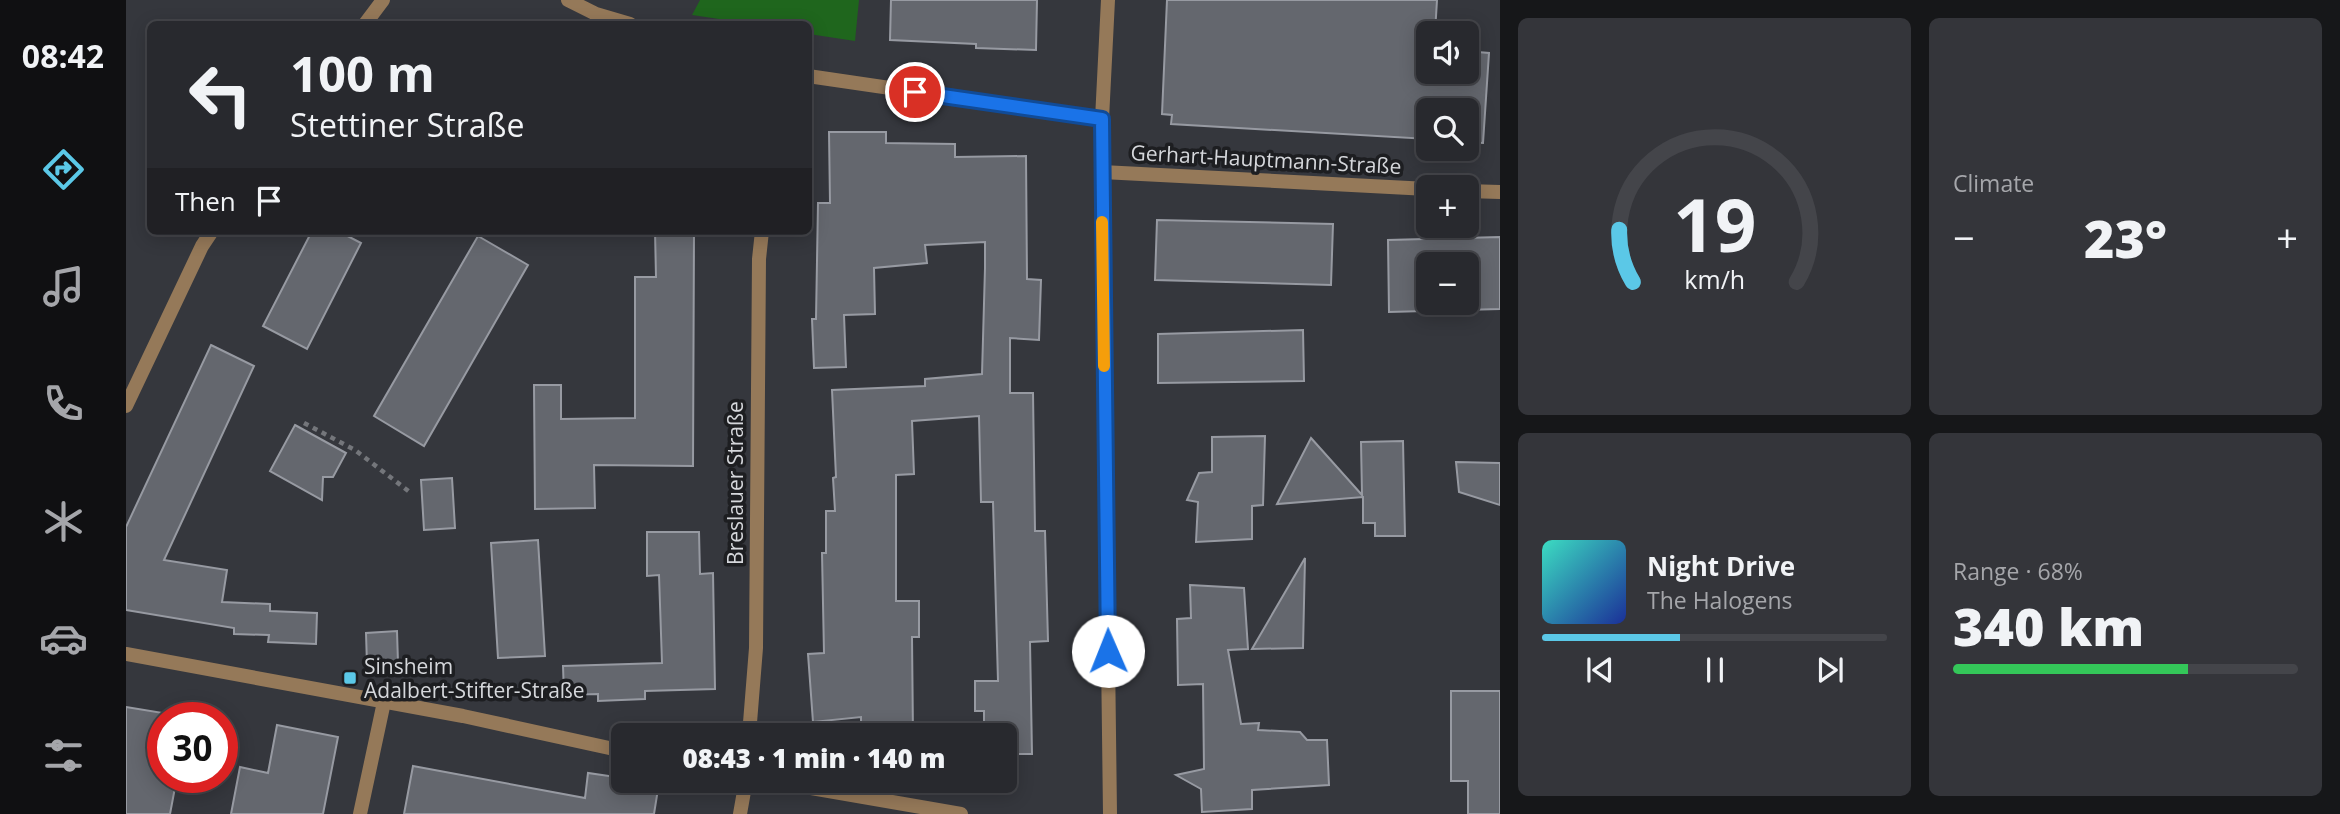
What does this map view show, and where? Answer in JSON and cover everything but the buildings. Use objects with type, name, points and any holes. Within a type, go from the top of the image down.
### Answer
[{"type":"street","points":[[367,21],[383,0]]},
{"type":"street","points":[[568,0],[621,21]]},
{"type":"street","points":[[1108,0],[1102,172],[1110,814]]},
{"type":"street","points":[[812,77],[1102,119]]},
{"type":"street","name":"Gerhart-Hauptmann-Straße","points":[[1102,172],[1416,188]]},
{"type":"street","points":[[1479,191],[1500,192]]},
{"type":"street","points":[[126,406],[201,246],[209,235]]},
{"type":"street","name":"Breslauer Straße","points":[[750,723],[755,648],[759,259],[762,235]]},
{"type":"street","points":[[126,654],[464,716],[611,748]]},
{"type":"street","points":[[360,814],[384,702]]},
{"type":"street","points":[[740,814],[744,793]]},
{"type":"street","points":[[840,793],[961,814]]},
{"type":"path","points":[[304,423],[355,450],[411,494]]},
{"type":"green space","points":[[700,0],[859,0],[855,41],[812,34],[812,21],[733,21],[692,15]]},
{"type":"slow traffic","points":[[1102,222],[1104,366]]},
{"type":"place","name":"Sinsheim Adalbert-Stifter-Straße","points":[[350,678]]},
{"type":"route","points":[[915,92],[1102,119],[1108,651]]}]
